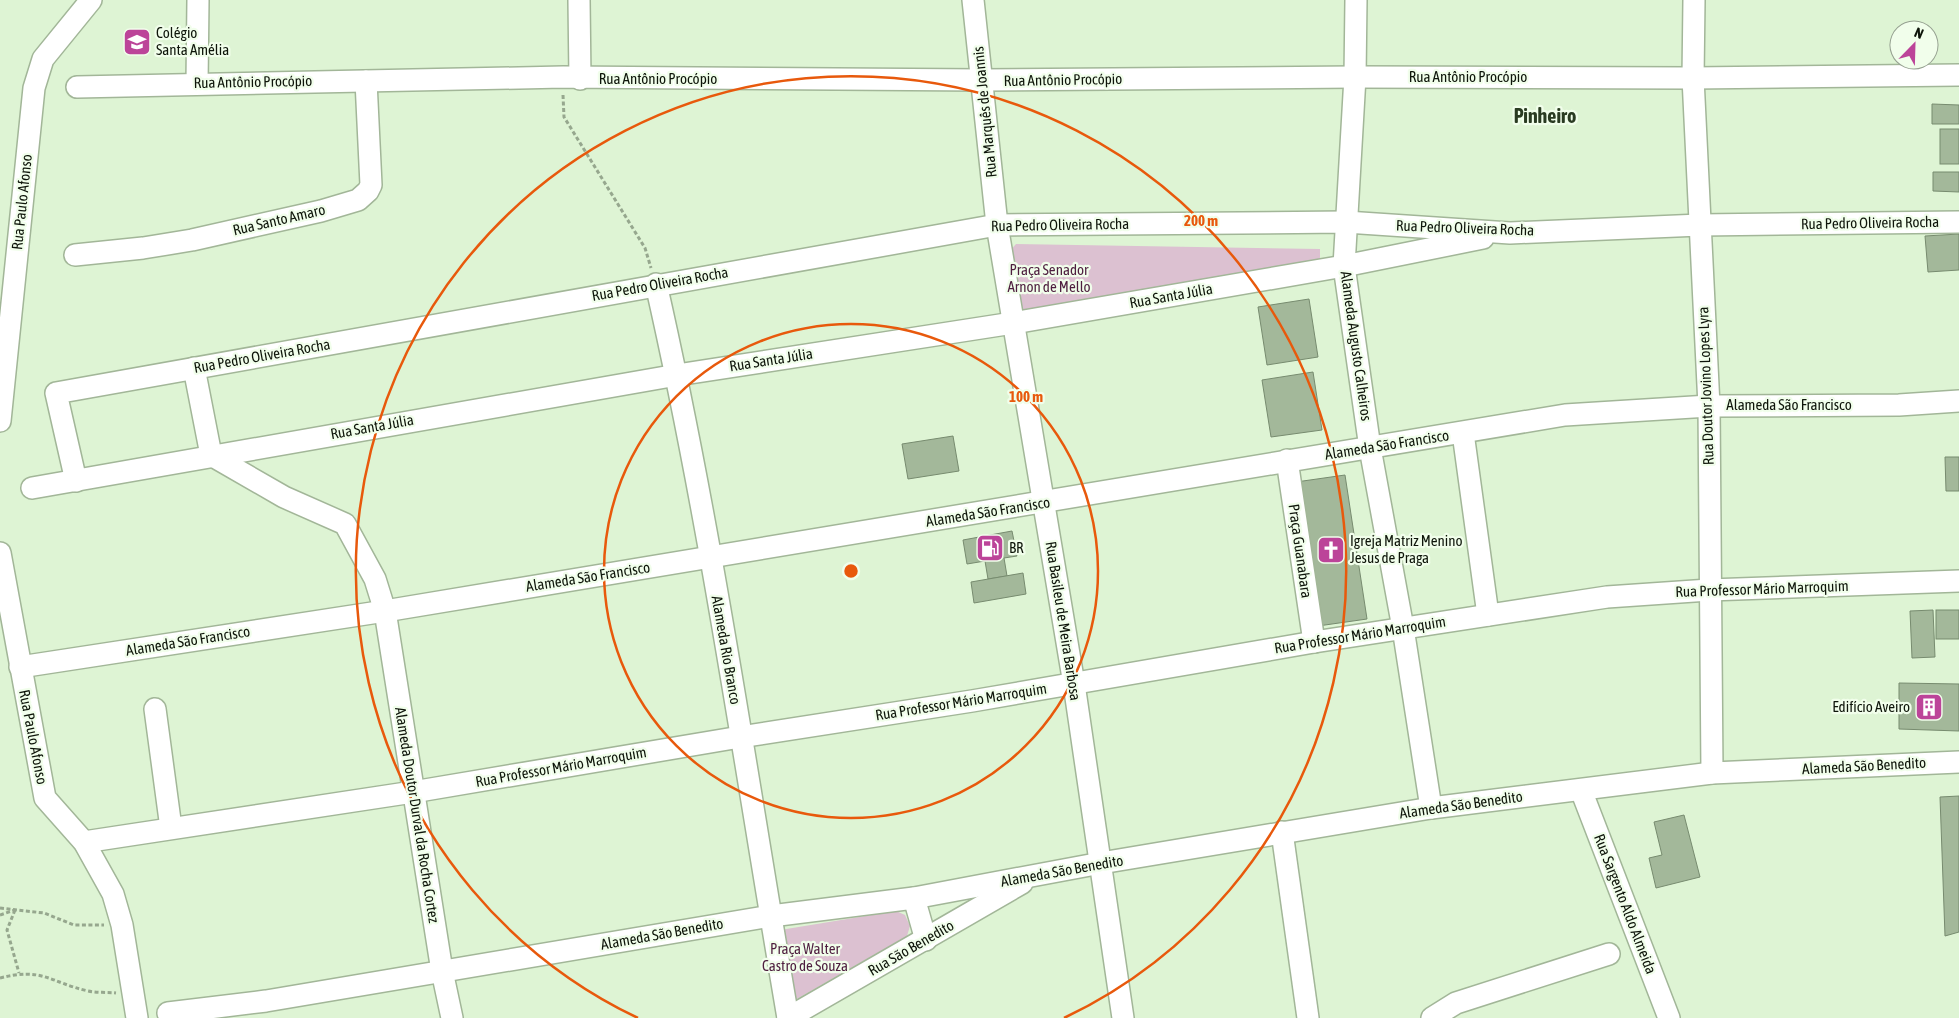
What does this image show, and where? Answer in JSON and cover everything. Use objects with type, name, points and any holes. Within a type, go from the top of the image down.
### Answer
[{"type":"street","name":"Rua Paulo Afonso","points":[[0,421],[34,88],[43,59],[56,40],[91,0]]},
{"type":"street","points":[[197,83],[198,0]]},
{"type":"street","points":[[571,78],[579,0]]},
{"type":"street","name":"Rua Marquês de Joannis","points":[[973,0],[997,225]]},
{"type":"street","name":"Alameda Augusto Calheiros","points":[[1356,0],[1355,76],[1344,266],[1370,448],[1403,628],[1431,808]]},
{"type":"street","name":"Rua Doutor Jovino Lopes Lyra","points":[[1694,0],[1693,78],[1709,406],[1709,590],[1712,773]]},
{"type":"street","name":"Rua Antônio Procópio","points":[[77,87],[197,83],[571,78],[983,80],[1355,76],[1693,78],[1959,75]]},
{"type":"street","name":"Rua Santo Amaro","points":[[75,255],[143,248],[192,240],[321,211],[358,200],[368,191],[371,185],[366,81]]},
{"type":"street","name":"Rua Pedro Oliveira Rocha","points":[[76,481],[56,393],[656,284],[997,225],[1346,222],[1510,233],[1700,225],[1959,222]]},
{"type":"street","name":"Rua Basileu de Meira Barbosa","points":[[997,225],[1074,684],[1123,1018]]},
{"type":"street","name":"Rua Santa Júlia","points":[[32,488],[677,374],[1013,323],[1344,266],[1510,233]]},
{"type":"street","name":"Alameda Rio Branco","points":[[656,284],[677,374],[710,557],[788,1018]]},
{"type":"street","points":[[194,368],[211,455]]},
{"type":"street","name":"Alameda São Francisco","points":[[20,667],[385,611],[1565,415],[1709,406],[1899,405],[1959,401]]},
{"type":"street","points":[[1462,433],[1488,615]]},
{"type":"street","name":"Alameda Doutor Durval da Rocha Cortez","points":[[211,455],[284,497],[345,524],[375,579],[385,611],[442,971],[452,1018]]},
{"type":"street","name":"Praça Guanabara","points":[[1287,460],[1314,642]]},
{"type":"street","name":"Rua Paulo Afonso","points":[[0,553],[45,798],[84,842],[113,894],[122,925],[137,1018]]},
{"type":"street","name":"Rua Professor Mário Marroquim","points":[[84,842],[414,792],[740,737],[1074,684],[1314,642],[1607,597],[1709,590],[1959,581]]},
{"type":"street","points":[[155,709],[171,828]]},
{"type":"street","name":"Alameda São Benedito","points":[[168,1013],[266,1001],[771,916],[914,898],[1101,863],[1431,808],[1712,773],[1959,762]]},
{"type":"street","name":"Rua Sargento Aldo Almeida","points":[[1581,790],[1669,1018]]},
{"type":"street","points":[[1282,832],[1308,1018]]},
{"type":"street","name":"Rua São Benedito","points":[[788,1018],[926,940],[1033,876]]},
{"type":"street","points":[[914,898],[926,940]]},
{"type":"street","points":[[1432,1018],[1456,1003],[1609,954]]},
{"type":"path","points":[[571,78],[564,117],[645,248],[656,284]]},
{"type":"path","points":[[0,908],[44,913],[74,925],[122,925]]},
{"type":"path","points":[[0,915],[15,910]]},
{"type":"path","points":[[15,910],[7,930],[19,973]]},
{"type":"path","points":[[0,978],[19,973],[36,973],[89,991],[134,994]]},
{"type":"green space","name":"Praça Senador Arnon de Mello","points":[[1016,244],[1320,249],[1320,276],[1020,312],[1009,252]]},
{"type":"green space","name":"Praça Walter Castro de Souza","points":[[896,911],[905,915],[910,926],[907,936],[788,1004],[768,932]]},
{"type":"building","points":[[1932,104],[1959,105],[1959,124],[1932,124]]},
{"type":"building","points":[[1940,129],[1959,129],[1959,164],[1940,164]]},
{"type":"building","points":[[1933,172],[1959,172],[1959,192],[1933,191]]},
{"type":"building","points":[[1959,234],[1959,270],[1928,272],[1925,236]]},
{"type":"building","points":[[1309,299],[1318,357],[1267,365],[1258,307]]},
{"type":"building","points":[[1313,372],[1322,430],[1271,437],[1262,380]]},
{"type":"building","points":[[953,436],[959,471],[908,479],[902,444]]},
{"type":"building","points":[[1945,457],[1959,457],[1959,491],[1946,491]]},
{"type":"building","name":"Igreja Matriz Menino Jesus de Praga","points":[[1345,475],[1367,619],[1318,626],[1296,482]]},
{"type":"building","name":"BR","points":[[1012,531],[1017,556],[1004,558],[1007,576],[988,579],[985,561],[967,564],[963,540]]},
{"type":"building","points":[[1023,573],[1026,594],[974,603],[971,582]]},
{"type":"building","points":[[1933,610],[1935,657],[1912,658],[1910,611]]},
{"type":"building","points":[[1936,610],[1959,610],[1959,639],[1936,639]]},
{"type":"building","name":"Edifício Aveiro","points":[[1899,683],[1959,684],[1959,731],[1899,729]]},
{"type":"building","points":[[1959,796],[1959,932],[1945,936],[1940,797]]},
{"type":"building","points":[[1684,815],[1700,877],[1656,888],[1649,858],[1662,855],[1654,822]]},
{"type":"place","name":"Colégio Santa Amélia","points":[[137,42]]},
{"type":"place","name":"BR","points":[[990,548]]},
{"type":"place","name":"Igreja Matriz Menino Jesus de Praga","points":[[1331,550]]},
{"type":"place","name":"Edifício Aveiro","points":[[1929,707]]},
{"type":"district","name":"Pinheiro","points":[[1545,116]]}]
